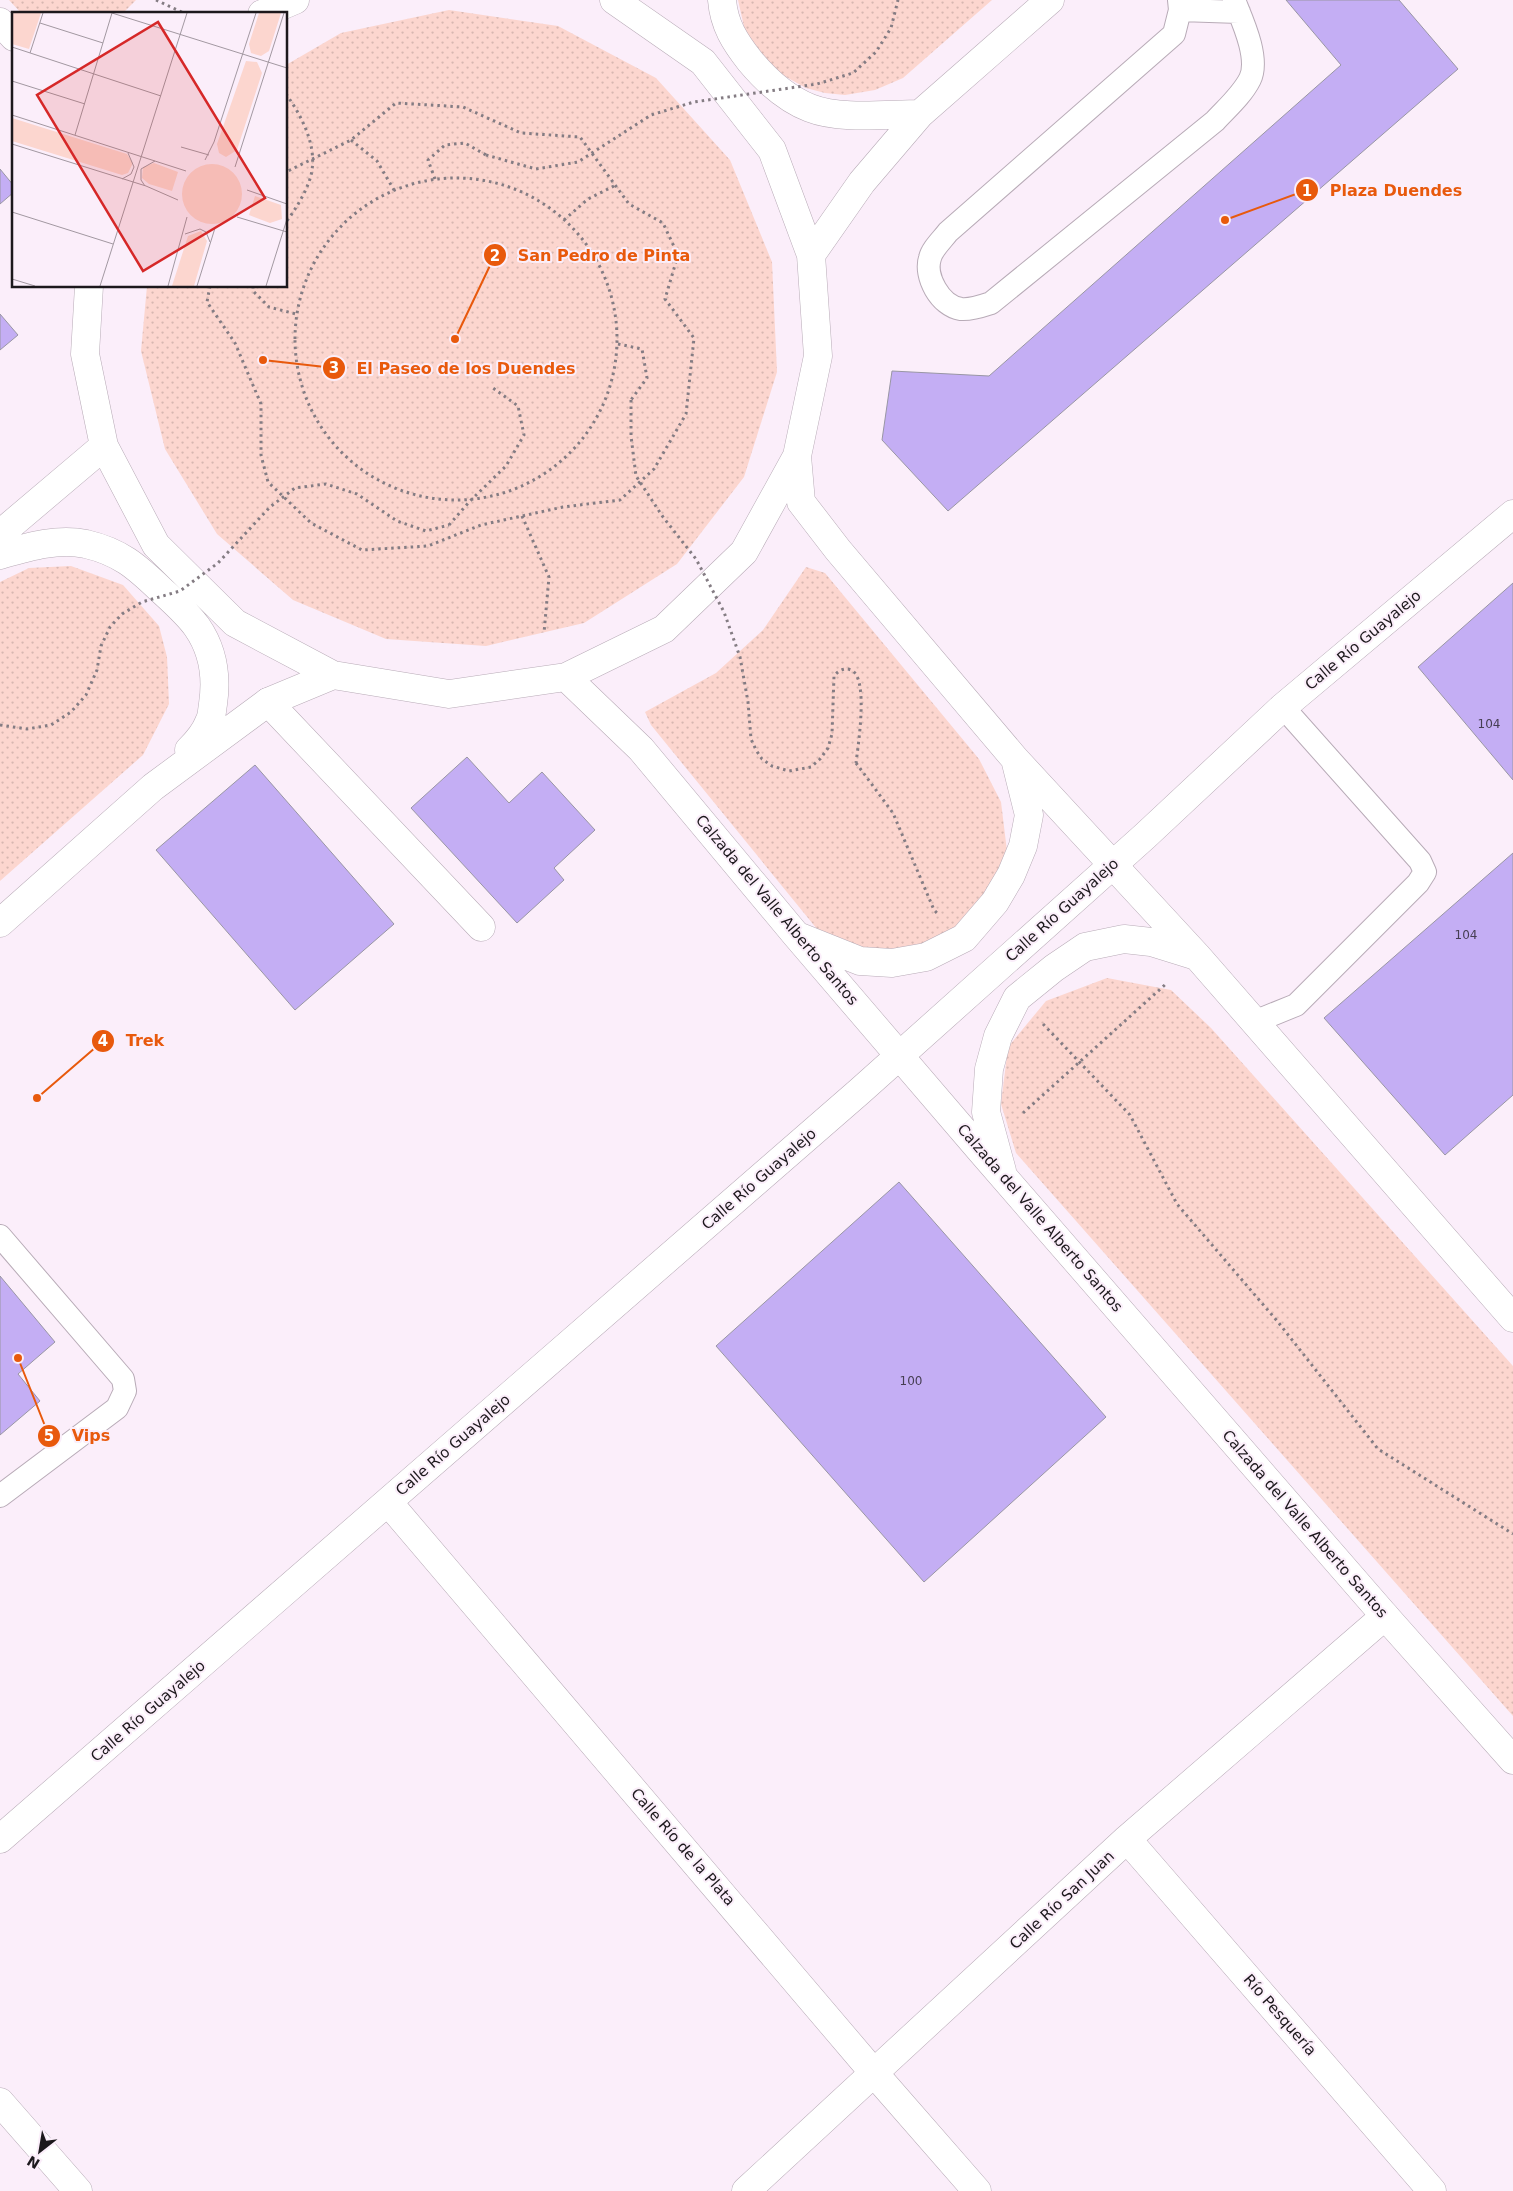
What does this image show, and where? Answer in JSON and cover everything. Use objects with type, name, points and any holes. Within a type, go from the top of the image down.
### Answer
[{"type":"main road","points":[[267,12],[295,0]]},
{"type":"main road","points":[[614,0],[703,62],[772,150],[812,255],[818,356],[797,456],[801,502],[838,550],[1015,759],[1197,956],[1513,1318]]},
{"type":"main road","points":[[722,0],[723,13],[733,39],[759,71],[792,100],[811,108],[841,114],[920,114]]},
{"type":"main road","points":[[812,255],[862,182],[920,114],[1050,0]]},
{"type":"main road","points":[[0,22],[12,35]]},
{"type":"main road","points":[[89,288],[85,354],[104,446],[156,545],[235,623],[333,675],[449,694],[566,678],[664,629],[724,572],[744,552],[797,456]]},
{"type":"main road","points":[[0,534],[104,446]]},
{"type":"main road","name":"Calle Río Guayalejo","points":[[0,1839],[900,1055],[1112,866],[1283,707],[1513,514]]},
{"type":"main road","points":[[0,555],[29,546],[62,541],[86,544],[111,552],[132,563],[187,614],[199,629],[213,661],[215,688],[210,721],[198,740],[153,787],[0,924]]},
{"type":"main road","points":[[153,787],[268,702],[333,675]]},
{"type":"main road","name":"Calzada del Valle Alberto Santos","points":[[566,678],[641,749],[796,935],[1003,1175],[1385,1616],[1513,1760]]},
{"type":"main road","points":[[268,702],[481,928]]},
{"type":"main road","points":[[796,935],[860,961],[892,963],[926,957],[964,938],[996,902],[1011,875],[1023,846],[1029,815],[1015,759]]},
{"type":"main road","points":[[1003,1175],[986,1112],[989,1068],[998,1036],[1017,998],[1054,968],[1085,947],[1124,939],[1151,942],[1197,956]]},
{"type":"main road","name":"Calle Río de la Plata","points":[[388,1502],[874,2073],[977,2191]]},
{"type":"main road","name":"Calle Río San Juan","points":[[746,2191],[1127,1839],[1385,1616]]},
{"type":"main road","name":"Río Pesquería","points":[[1127,1839],[1432,2191]]},
{"type":"main road","points":[[0,2102],[78,2191]]},
{"type":"lane","points":[[1179,5],[1236,6],[1254,56],[1251,77],[1239,95],[1215,121],[991,303],[978,308],[960,309],[940,298],[927,271],[930,256],[948,232],[1174,34],[1179,5]]},
{"type":"lane","points":[[1254,1022],[1296,1005],[1418,883],[1424,872],[1420,861],[1283,707]]},
{"type":"lane","points":[[0,1236],[123,1379],[125,1391],[117,1408],[0,1496]]},
{"type":"path","points":[[156,0],[182,12]]},
{"type":"path","points":[[435,180],[428,160],[445,145],[465,143],[486,155],[536,169],[578,162],[651,115],[694,102],[817,84],[853,73],[876,52],[891,28],[898,0]]},
{"type":"path","points":[[288,97],[300,114],[311,143],[312,170],[297,207],[288,219]]},
{"type":"path","points":[[210,288],[207,302],[235,344],[261,404],[261,454],[268,482],[311,523],[362,550],[428,546],[481,525],[563,507],[620,500],[654,469],[686,414],[694,338],[665,300],[678,255],[663,223],[630,204],[614,186],[580,136],[521,133],[463,107],[396,103],[351,140],[288,171]]},
{"type":"path","points":[[351,140],[377,161],[394,190]]},
{"type":"path","points":[[435,180],[481,180],[525,194],[564,220],[593,255],[612,298],[618,344],[610,390],[589,432],[557,467],[516,490],[470,500],[421,497],[376,480],[338,450],[310,409],[295,362],[296,314],[308,274],[328,239],[358,210],[394,190],[435,180]]},
{"type":"path","points":[[564,220],[588,199],[614,186]]},
{"type":"path","points":[[253,288],[253,291],[269,307],[296,314]]},
{"type":"path","points":[[618,344],[642,349],[647,378],[631,400],[631,436],[636,476],[663,517],[696,559],[724,612],[740,657],[751,739],[756,750],[772,766],[790,771],[811,766],[820,759],[828,748],[832,734],[834,676],[840,670],[849,669],[856,673],[859,682],[861,712],[856,763],[893,813],[934,910],[964,938]]},
{"type":"path","points":[[0,724],[27,729],[43,727],[72,712],[86,695],[97,670],[101,646],[110,627],[122,614],[142,602],[180,591],[218,563],[270,507],[295,488],[326,484],[357,494],[397,521],[426,531],[449,525],[470,500],[506,466],[524,435],[518,406],[493,388]]},
{"type":"path","points":[[522,516],[549,577],[544,633]]},
{"type":"path","points":[[1018,1117],[1171,979]]},
{"type":"path","points":[[1017,998],[1080,1061],[1130,1115],[1177,1204],[1278,1322],[1378,1449],[1513,1534]]},
{"type":"shaded area","points":[[9,0],[136,0],[124,12],[20,12]]},
{"type":"shaded area","points":[[738,0],[992,0],[903,78],[875,90],[845,95],[825,93],[806,88],[779,73],[757,51],[745,31]]},
{"type":"shaded area","points":[[449,10],[558,26],[656,78],[730,160],[772,262],[777,372],[744,477],[677,564],[584,623],[486,646],[386,639],[293,600],[217,534],[165,449],[141,351],[147,288],[288,288],[288,64],[341,33]]},
{"type":"shaded area","points":[[71,566],[123,585],[159,626],[167,657],[169,704],[143,755],[0,881],[0,582],[29,568]]},
{"type":"shaded area","points":[[806,567],[825,573],[979,759],[1001,802],[1007,851],[981,911],[941,947],[859,954],[817,929],[651,725],[645,712],[716,673],[763,630]]},
{"type":"shaded area","points":[[1107,978],[1171,990],[1211,1028],[1513,1366],[1513,1716],[1016,1153],[1001,1104],[1008,1047],[1046,1001]]},
{"type":"building","points":[[1286,0],[1399,0],[1458,69],[948,511],[882,440],[892,371],[989,376],[1341,65]]},
{"type":"building","points":[[0,169],[12,184],[12,194],[0,204]]},
{"type":"building","points":[[0,314],[18,335],[0,350]]},
{"type":"building","points":[[1513,583],[1513,780],[1418,667]]},
{"type":"building","points":[[467,757],[509,803],[542,772],[595,830],[554,868],[564,880],[517,923],[411,808]]},
{"type":"building","points":[[255,765],[394,924],[295,1010],[156,850]]},
{"type":"building","points":[[1513,853],[1513,1095],[1445,1155],[1324,1018]]},
{"type":"building","points":[[899,1182],[1106,1417],[924,1582],[716,1346]]},
{"type":"building","points":[[0,1276],[55,1342],[18,1374],[40,1401],[0,1435]]},
{"type":"place","name":"Plaza Duendes","points":[[1225,220]]},
{"type":"place","name":"San Pedro de Pinta","points":[[455,339]]},
{"type":"place","name":"El Paseo de los Duendes","points":[[263,360]]},
{"type":"place","name":"Trek","points":[[37,1098]]},
{"type":"place","name":"Vips","points":[[18,1358]]}]
